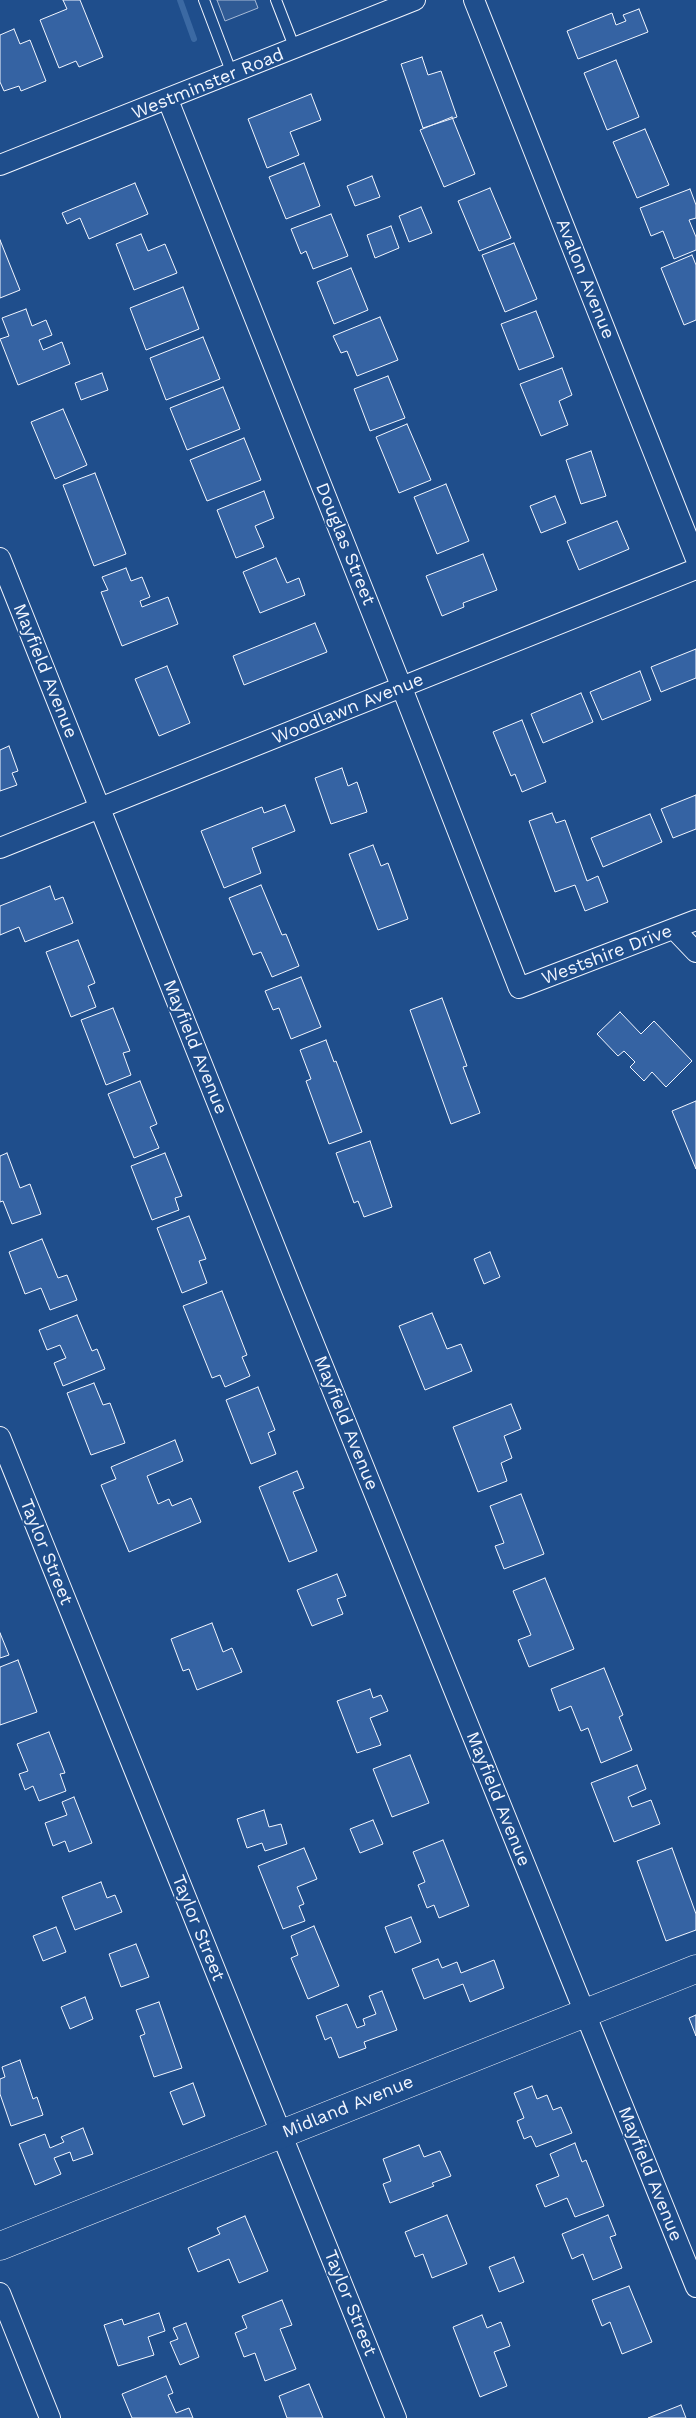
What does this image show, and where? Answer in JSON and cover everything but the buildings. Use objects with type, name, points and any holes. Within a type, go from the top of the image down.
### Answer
[{"type":"main road","name":"Midland Avenue","points":[[0,2246],[696,1969]]},
{"type":"street","name":"Westminster Road","points":[[0,165],[168,100],[415,0]]},
{"type":"street","name":"Avalon Avenue","points":[[474,0],[696,558]]},
{"type":"street","name":"Douglas Street","points":[[168,100],[519,988]]},
{"type":"street","name":"Mayfield Avenue","points":[[0,558],[584,2013],[696,2287]]},
{"type":"street","name":"Woodlawn Avenue","points":[[0,848],[696,569]]},
{"type":"street","name":"Westshire Drive","points":[[519,988],[696,920]]},
{"type":"street","points":[[674,929],[696,952]]},
{"type":"street","name":"Taylor Street","points":[[0,1437],[396,2418]]},
{"type":"street","points":[[0,2293],[50,2418]]},
{"type":"lane","points":[[204,0],[232,74]]},
{"type":"lane","points":[[276,0],[295,49]]},
{"type":"shaded area","points":[[217,0],[255,0],[258,8],[225,21]]},
{"type":"waterway","points":[[180,0],[194,39]]}]
